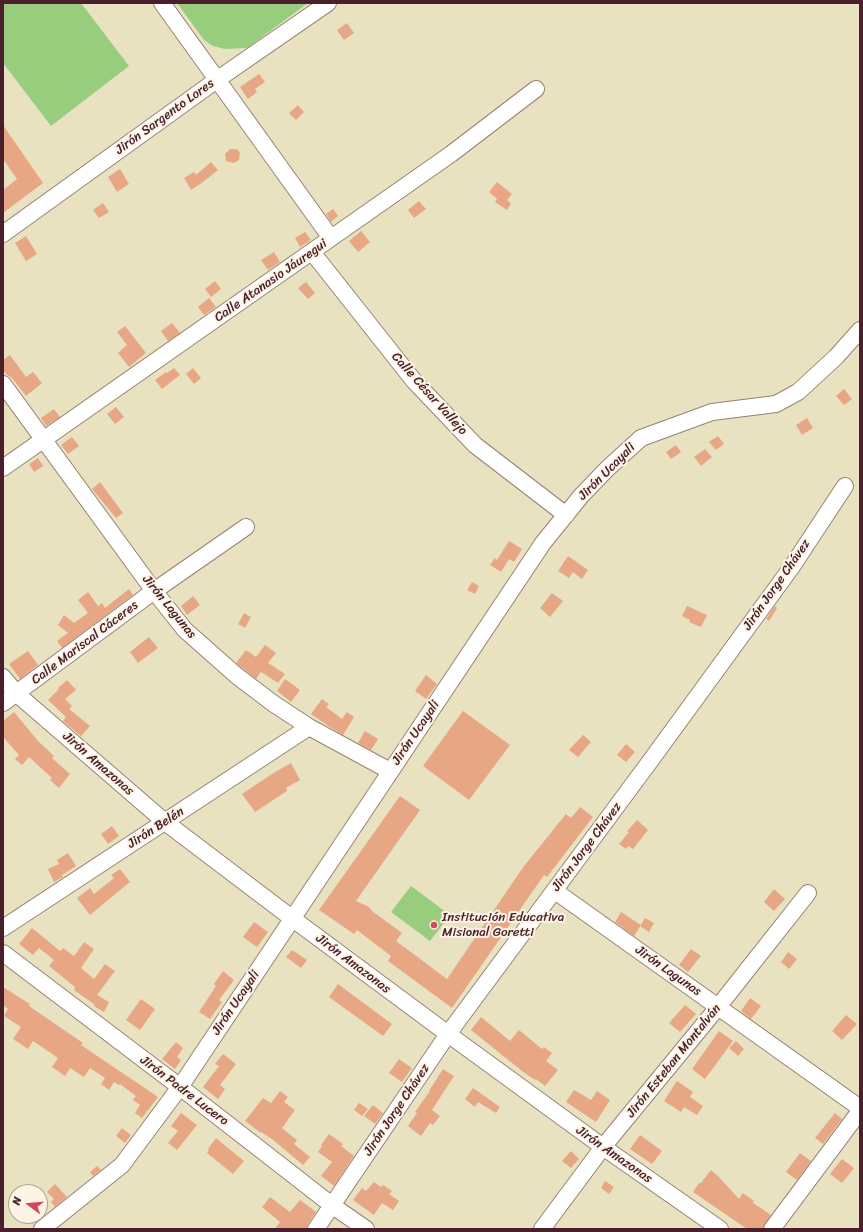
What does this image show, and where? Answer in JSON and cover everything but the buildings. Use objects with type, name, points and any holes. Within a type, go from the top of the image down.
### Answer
[{"type":"street","points":[[162,3],[331,238]]},
{"type":"street","name":"Jirón Sargento Lores","points":[[3,234],[218,79],[328,3]]},
{"type":"street","name":"Calle Atanasio Jáuregui","points":[[3,468],[451,154],[536,89]]},
{"type":"street","name":"Calle César Vallejo","points":[[312,252],[414,381],[475,446],[566,515]]},
{"type":"street","name":"Jirón Ucayali","points":[[42,1229],[122,1165],[180,1088],[543,543],[581,496],[607,469],[642,438],[712,412],[776,404],[798,392],[836,357],[860,330]]},
{"type":"street","name":"Jirón Lagunas","points":[[3,384],[154,591],[185,630],[237,676],[274,704],[309,728],[390,771]]},
{"type":"street","name":"Jirón Jorge Chávez","points":[[316,1229],[448,1034],[791,568],[844,486]]},
{"type":"street","name":"Calle Mariscal Cáceres","points":[[3,703],[154,591],[246,527]]},
{"type":"street","name":"Jirón Amazonas","points":[[3,677],[17,694],[165,822],[448,1034],[603,1147],[720,1229]]},
{"type":"street","name":"Jirón Belén","points":[[3,928],[309,728]]},
{"type":"street","name":"Jirón Lagunas","points":[[554,891],[860,1108]]},
{"type":"street","name":"Jirón Esteban Montalván","points":[[542,1229],[603,1147],[718,1007],[808,893]]},
{"type":"street","name":"Jirón Padre Lucero","points":[[3,953],[333,1206],[366,1229]]},
{"type":"street","points":[[772,1229],[860,1111]]},
{"type":"green space","points":[[3,3],[81,3],[129,66],[51,126],[3,63]]},
{"type":"green space","points":[[177,3],[308,3],[247,48],[225,49],[213,46],[204,40]]},
{"type":"green space","points":[[411,886],[450,915],[430,941],[391,912]]},
{"type":"place","name":"Institución Educativa Misional Goretti","points":[[434,925]]}]
